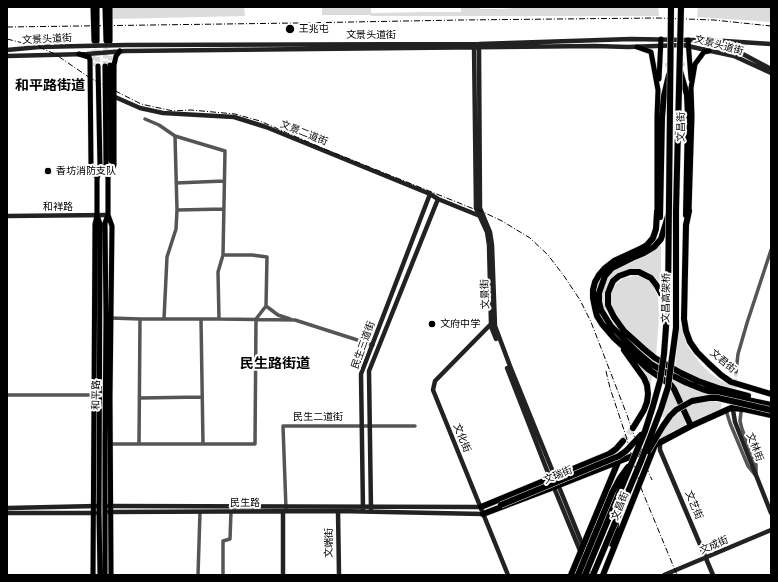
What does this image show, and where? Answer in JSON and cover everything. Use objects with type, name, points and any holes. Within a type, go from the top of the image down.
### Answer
[{"type":"highway","name":"文昌高架桥","points":[[585,575],[645,431],[660,381],[664,354],[668,300],[671,7]]},
{"type":"highway","name":"文昌高架桥","points":[[593,575],[641,461],[668,387],[676,328],[681,7]]},
{"type":"highway","points":[[632,428],[644,410],[647,402],[647,386],[639,370],[597,316],[594,308],[593,290],[595,282],[605,268],[614,261],[647,245],[655,239],[659,230],[662,117],[664,96],[670,70]]},
{"type":"highway","points":[[680,70],[687,95],[688,211]]},
{"type":"highway","name":"文昌街","points":[[686,225],[688,211]]},
{"type":"highway","points":[[669,212],[661,239],[644,253],[612,268],[605,276],[599,293],[601,310],[611,326],[637,352],[664,372],[702,389],[771,405]]},
{"type":"highway","name":"文君街","points":[[686,225],[684,319],[690,342],[708,364],[731,382],[771,394]]},
{"type":"highway","points":[[666,317],[662,297],[651,278],[639,272],[630,272],[613,281],[608,293],[608,305],[611,311],[618,323],[631,338],[655,358],[698,381],[720,389],[771,401]]},
{"type":"highway","points":[[614,338],[648,369],[671,385],[691,426]]},
{"type":"highway","points":[[641,461],[670,416],[676,410],[692,401],[718,398],[771,410]]},
{"type":"highway","points":[[657,444],[691,426],[730,410],[731,408],[744,409],[771,416]]},
{"type":"highway","points":[[481,508],[490,508],[501,505],[619,456],[645,431]]},
{"type":"highway","name":"文瑞街","points":[[481,508],[609,454],[616,449],[622,441]]},
{"type":"highway","name":"文瑞街","points":[[483,514],[618,462],[657,444]]},
{"type":"highway","name":"文昌街","points":[[603,575],[657,444]]},
{"type":"highway","points":[[578,575],[612,492],[632,461]]},
{"type":"highway","name":"文昌街","points":[[571,575],[618,462]]},
{"type":"highway","points":[[599,575],[614,539],[618,516]]},
{"type":"main road","points":[[93,7],[96,41],[97,7]]},
{"type":"main road","points":[[105,7],[108,41],[110,7]]},
{"type":"main road","points":[[659,214],[657,117],[661,39]]},
{"type":"main road","name":"文景头道街","points":[[7,56],[120,51],[467,47],[661,39],[771,44]]},
{"type":"main road","points":[[688,40],[691,88]]},
{"type":"main road","name":"文景头道街","points":[[660,46],[688,40],[703,42],[739,52],[771,69]]},
{"type":"main road","name":"文景头道街","points":[[7,50],[39,47],[133,45],[637,47],[683,45],[734,56],[771,73]]},
{"type":"main road","name":"文景街","points":[[477,46],[476,208],[487,232],[489,245],[492,329],[583,546],[593,575]]},
{"type":"main road","name":"文景街","points":[[477,46],[480,208],[490,232],[492,245],[495,326],[553,477]]},
{"type":"main road","points":[[637,47],[651,52],[658,90]]},
{"type":"main road","points":[[108,178],[114,165],[114,65],[116,56],[120,51]]},
{"type":"main road","name":"文昌街","points":[[688,211],[692,116],[691,88],[695,64],[704,52],[709,51]]},
{"type":"main road","points":[[79,54],[89,57],[90,60],[91,166],[97,179]]},
{"type":"main road","points":[[108,65],[111,165],[108,178]]},
{"type":"main road","name":"和平路","points":[[96,66],[97,215],[95,224],[94,395],[100,575]]},
{"type":"main road","name":"文景二道街","points":[[115,97],[140,108],[163,114],[234,117],[266,127],[480,216]]},
{"type":"main road","name":"和平路","points":[[102,382],[106,317],[105,224],[108,215],[108,178]]},
{"type":"main road","name":"民生三道街","points":[[363,510],[361,374],[430,194]]},
{"type":"main road","name":"民生三道街","points":[[371,510],[369,371],[438,199]]},
{"type":"main road","name":"和平路","points":[[93,575],[99,509],[102,409],[100,224],[97,215]]},
{"type":"main road","name":"和平路","points":[[108,215],[112,226],[110,397],[111,575]]},
{"type":"main road","name":"和祥路","points":[[7,216],[108,215]]},
{"type":"main road","name":"文化街","points":[[491,324],[435,381],[433,386],[508,575]]},
{"type":"main road","points":[[102,382],[110,397],[102,409],[94,395],[102,382]]},
{"type":"main road","name":"文林街","points":[[730,410],[771,512]]},
{"type":"main road","name":"文艺街","points":[[657,444],[713,575]]},
{"type":"main road","name":"文景街","points":[[557,486],[580,553],[593,575]]},
{"type":"main road","name":"民生路","points":[[7,513],[99,509],[111,506],[338,512],[363,510]]},
{"type":"main road","name":"民生路","points":[[7,508],[99,509],[111,512],[231,512],[481,508]]},
{"type":"main road","name":"和平路","points":[[99,509],[105,575]]},
{"type":"main road","name":"民生二道街","points":[[283,575],[285,510]]},
{"type":"main road","name":"民生路","points":[[371,510],[483,514]]},
{"type":"main road","name":"文端街","points":[[338,512],[339,575]]},
{"type":"main road","name":"文成街","points":[[664,575],[771,530]]},
{"type":"street","points":[[145,119],[159,125],[175,136],[225,151],[223,255],[218,272],[219,319]]},
{"type":"street","points":[[164,319],[167,257],[176,228],[175,136]]},
{"type":"street","points":[[176,183],[224,181]]},
{"type":"street","points":[[177,210],[224,209]]},
{"type":"street","points":[[736,372],[738,354],[743,336],[771,250]]},
{"type":"street","points":[[111,444],[255,444],[256,319],[266,306],[267,257],[252,255],[223,255]]},
{"type":"street","points":[[266,306],[278,315],[373,345]]},
{"type":"street","points":[[111,318],[295,320]]},
{"type":"street","points":[[201,318],[203,444]]},
{"type":"street","points":[[139,444],[140,319]]},
{"type":"street","points":[[7,395],[94,395]]},
{"type":"street","points":[[140,398],[202,397]]},
{"type":"street","points":[[744,409],[740,421],[756,465],[757,478]]},
{"type":"street","name":"民生二道街","points":[[285,510],[283,426],[415,426]]},
{"type":"street","points":[[198,575],[200,512]]},
{"type":"street","points":[[223,575],[223,541],[230,539],[231,512]]},
{"type":"shaded area","points":[[113,7],[244,7],[245,16],[113,19]]},
{"type":"shaded area","points":[[322,7],[371,7],[371,13],[461,12],[461,7],[500,9],[515,7],[658,7],[659,16],[322,15]]},
{"type":"shaded area","points":[[698,7],[771,7],[771,22],[697,17]]},
{"type":"shaded area","points":[[661,246],[661,285],[654,276],[648,272],[636,269],[629,270],[611,281],[607,286],[604,303],[607,313],[612,321],[606,315],[603,307],[602,294],[605,283],[613,272],[648,255]]},
{"type":"shaded area","points":[[638,275],[649,280],[658,297],[659,318],[656,356],[622,326],[611,306],[611,293],[616,284],[624,278]]},
{"type":"shaded area","points":[[679,317],[687,345],[699,362],[710,373],[740,390],[763,396],[706,382],[675,367]]},
{"type":"shaded area","points":[[634,361],[653,375],[649,391]]},
{"type":"shaded area","points":[[672,378],[728,398],[710,395],[701,396],[684,402],[678,391],[671,383]]},
{"type":"shaded area","points":[[670,389],[679,404],[664,418],[662,417]]},
{"type":"shaded area","points":[[710,401],[722,403],[720,411],[693,423],[689,418],[686,407],[697,403]]},
{"type":"shaded area","points":[[681,410],[685,421],[685,426],[673,431],[657,442],[661,430],[673,416]]},
{"type":"tunnel","points":[[97,42],[98,66]]},
{"type":"tunnel","points":[[94,43],[94,66]]},
{"type":"tunnel","points":[[105,66],[106,43]]},
{"type":"tunnel","points":[[110,43],[110,65]]},
{"type":"tunnel","points":[[654,65],[692,64]]},
{"type":"tunnel","points":[[734,393],[736,372]]},
{"type":"tunnel","points":[[623,441],[633,428]]},
{"type":"railway","points":[[7,27],[657,18],[714,20],[771,26]]},
{"type":"railway","points":[[7,39],[39,47],[55,54],[90,78],[141,104],[173,111],[191,110],[235,114],[260,121],[322,148],[481,211],[502,221],[530,238],[548,255],[580,300],[591,322],[640,453],[652,480]]},
{"type":"railway","points":[[606,371],[641,488],[677,575]]},
{"type":"place","name":"王兆屯","points":[[290,29]]},
{"type":"place","name":"香坊消防支队","points":[[48,171]]},
{"type":"place","name":"文府中学","points":[[432,324]]},
{"type":"district","name":"和平路街道","points":[[50,85]]},
{"type":"district","name":"民生路街道","points":[[275,363]]}]
